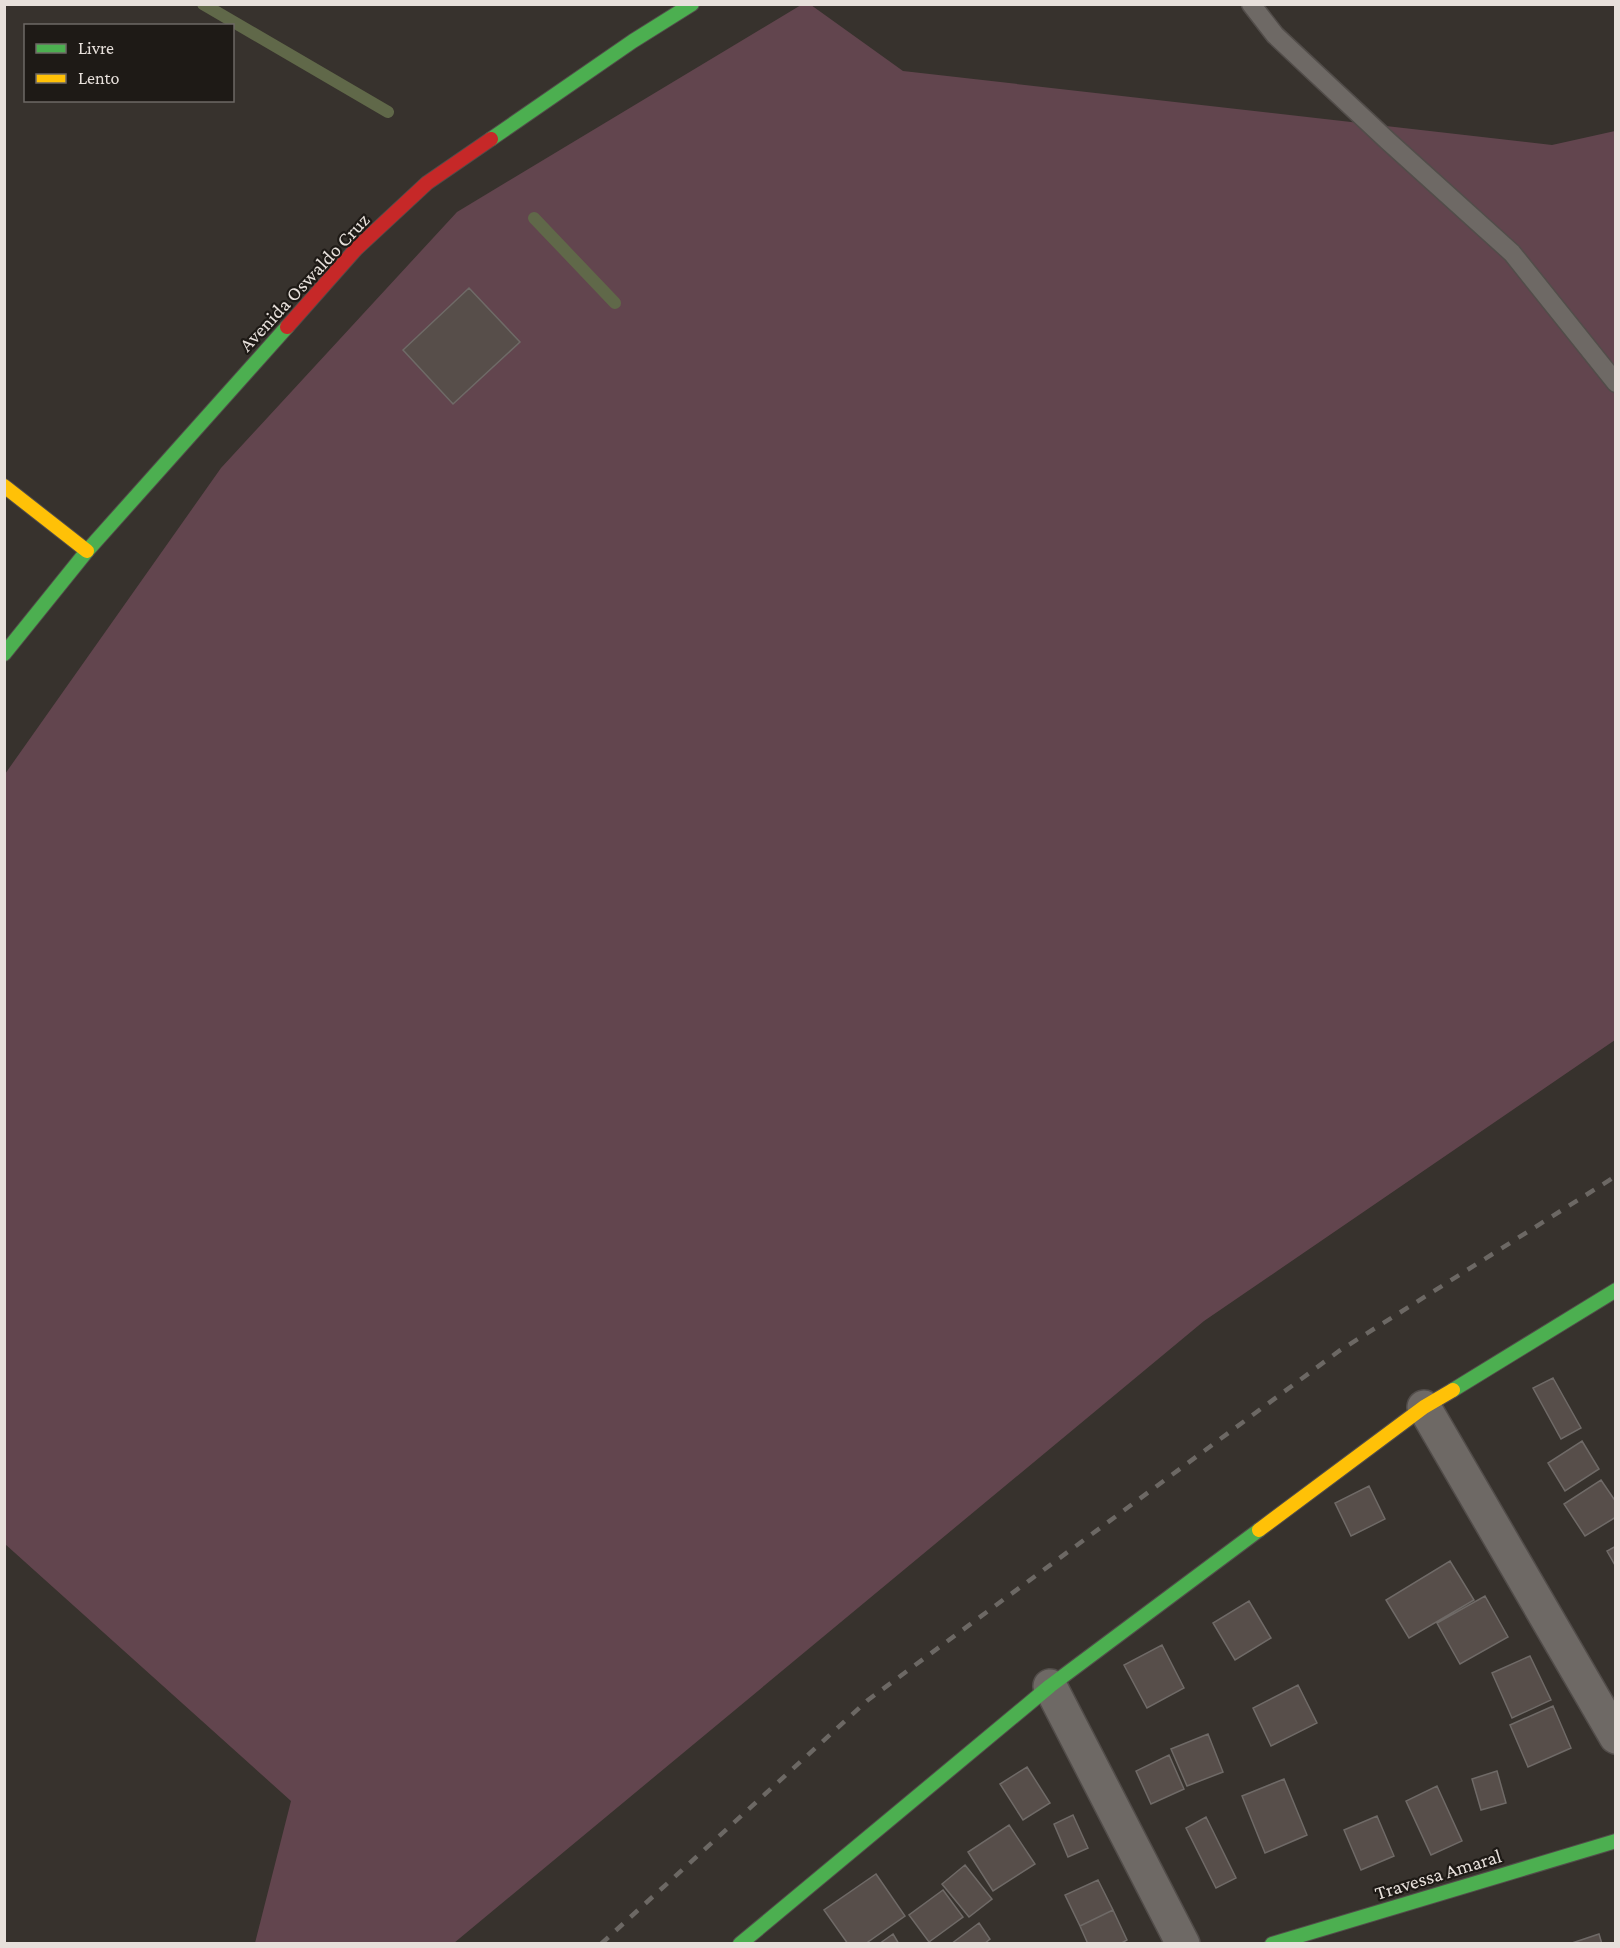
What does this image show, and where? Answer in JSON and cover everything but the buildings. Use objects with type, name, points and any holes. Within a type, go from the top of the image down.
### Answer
[{"type":"street","name":"Avenida Oswaldo Cruz","points":[[4,654],[87,551],[356,249],[427,183],[671,10]]},
{"type":"street","points":[[4,486],[87,551]]},
{"type":"street","points":[[740,1944],[1050,1686],[1424,1407],[1616,1290]]},
{"type":"street","points":[[1424,1407],[1616,1737]]},
{"type":"street","points":[[1050,1686],[1183,1944]]},
{"type":"street","name":"Travessa Amaral","points":[[1272,1944],[1616,1841]]},
{"type":"lane","points":[[1251,4],[1275,35],[1512,253],[1616,383]]},
{"type":"shaded area","points":[[801,5],[811,5],[903,71],[1552,145],[1615,131],[1615,1040],[1204,1321],[454,1943],[255,1943],[291,1801],[5,1544],[5,774],[221,468],[457,212]]},
{"type":"waterway","points":[[203,4],[388,112]]},
{"type":"waterway","points":[[534,218],[615,303]]},
{"type":"railway","points":[[601,1944],[868,1700],[1339,1351],[1616,1176]]},
{"type":"traffic: fast","points":[[491,139],[633,41],[692,4]]},
{"type":"traffic: fast","points":[[4,654],[87,551],[287,327]]},
{"type":"traffic: fast","points":[[1453,1390],[1616,1290]]},
{"type":"traffic: fast","points":[[740,1944],[1050,1686],[1259,1530]]},
{"type":"traffic: fast","points":[[1272,1944],[1616,1841]]},
{"type":"traffic: slow","points":[[4,486],[87,551]]},
{"type":"traffic: slow","points":[[1259,1530],[1424,1407],[1453,1390]]},
{"type":"traffic: jam","points":[[287,327],[356,249],[427,183],[491,139]]}]
